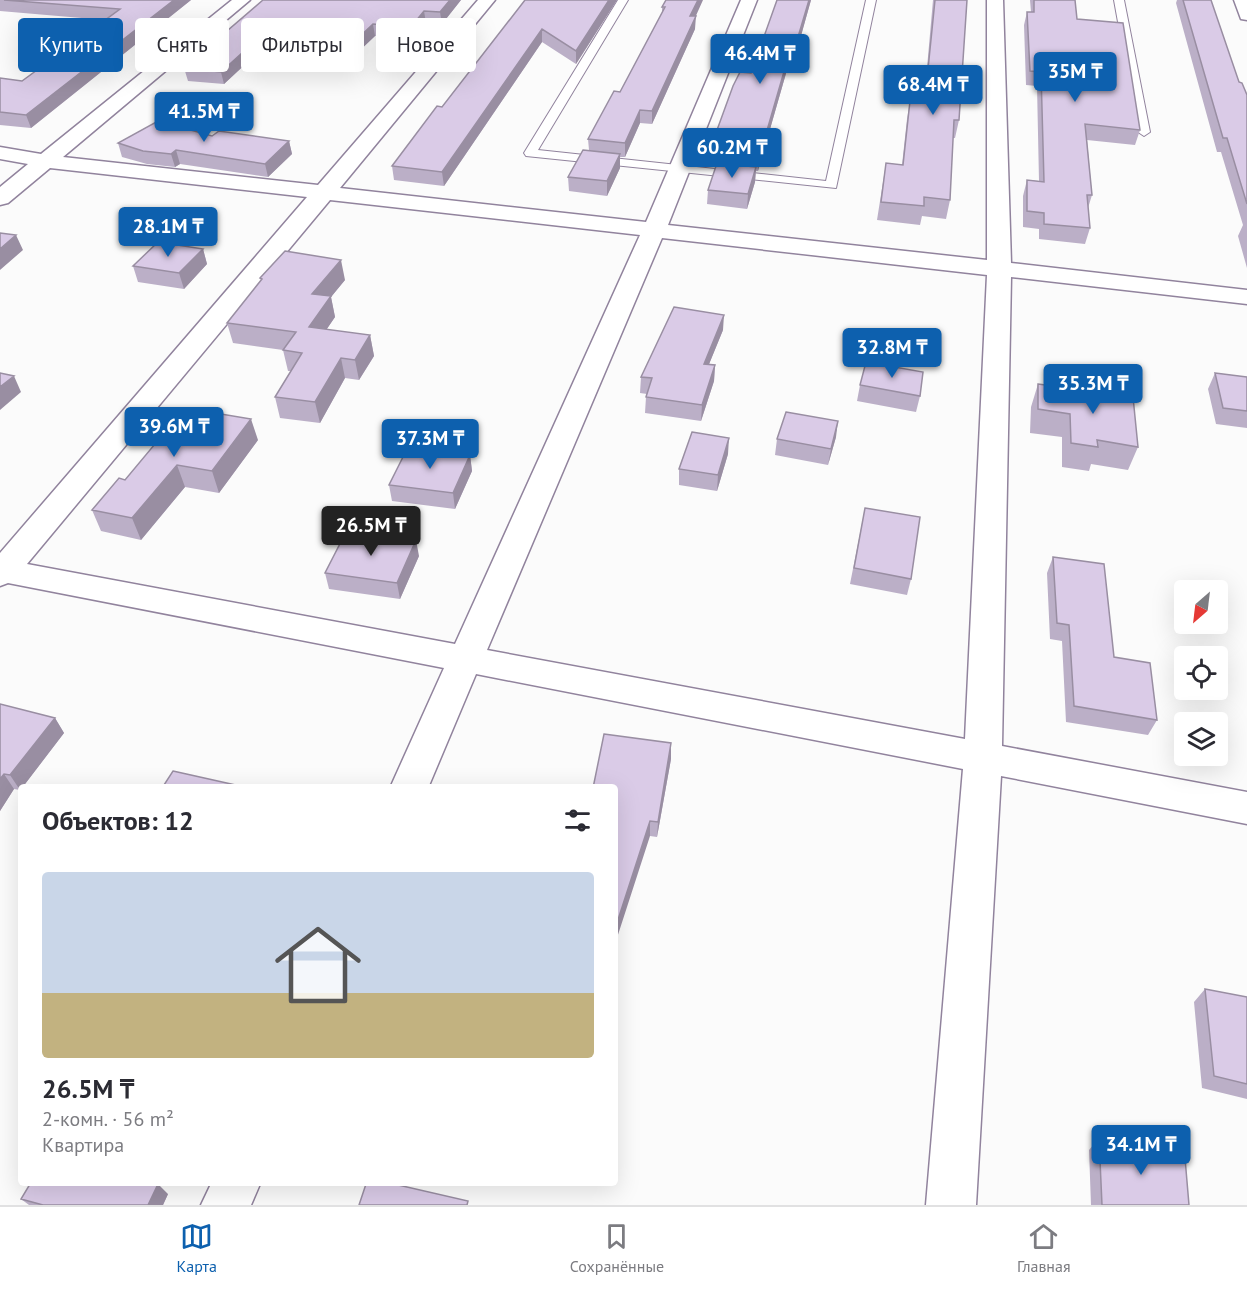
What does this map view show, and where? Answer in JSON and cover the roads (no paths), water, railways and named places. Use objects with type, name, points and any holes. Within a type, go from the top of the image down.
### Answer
[{"type":"street","points":[[0,198],[242,0]]},
{"type":"street","points":[[487,0],[1,571],[1247,808]]},
{"type":"street","points":[[411,784],[681,169],[749,0]]},
{"type":"street","points":[[951,1205],[983,758],[999,267],[995,0]]},
{"type":"street","points":[[1242,0],[1247,15]]},
{"type":"street","points":[[0,153],[1247,297]]},
{"type":"street","points":[[226,1205],[235,1186]]},
{"type":"lane","points":[[623,0],[530,153],[831,185],[871,0]]},
{"type":"lane","points":[[1119,0],[1144,132]]}]
